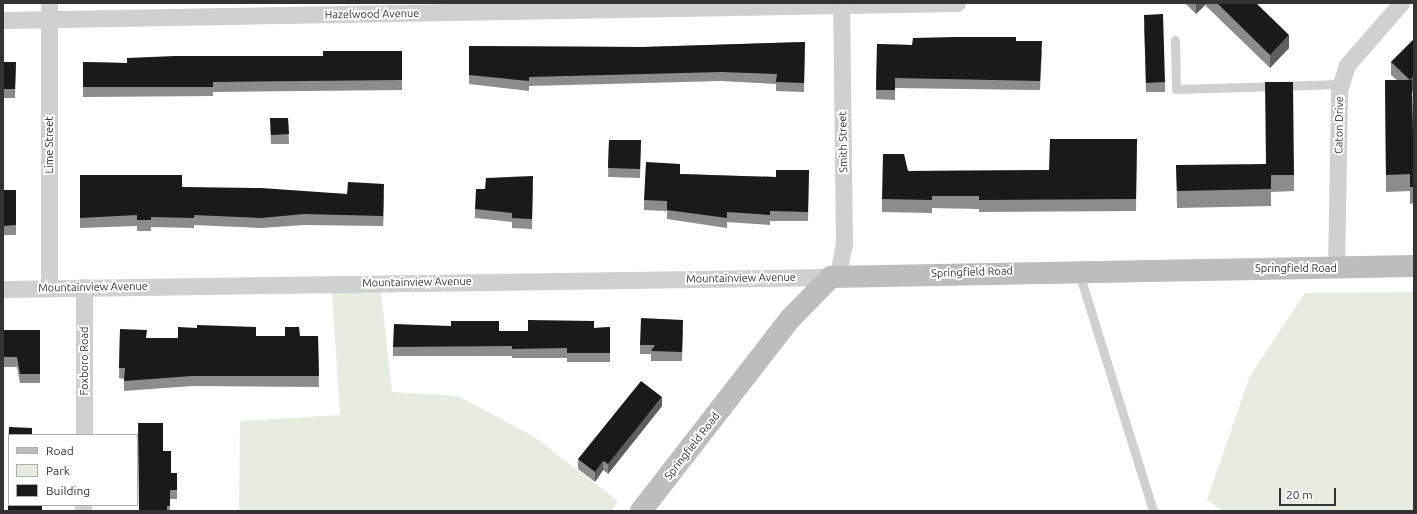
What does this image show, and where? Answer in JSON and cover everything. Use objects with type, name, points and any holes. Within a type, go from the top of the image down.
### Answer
[{"type":"street","name":"Hazelwood Avenue","points":[[3,20],[49,11],[957,3]]},
{"type":"street","name":"Caton Drive","points":[[1336,268],[1341,84],[1347,64],[1401,3]]},
{"type":"street","name":"Smith Street","points":[[831,276],[839,269],[844,244],[841,4]]},
{"type":"street","name":"Lime Street","points":[[49,11],[49,288]]},
{"type":"street","name":"Springfield Road","points":[[642,511],[790,319],[831,276],[1078,270],[1414,266]]},
{"type":"street","name":"Mountainview Avenue","points":[[3,289],[831,276]]},
{"type":"street","name":"Foxboro Road","points":[[84,287],[84,434]]},
{"type":"lane","points":[[1175,40],[1176,89],[1341,84]]},
{"type":"lane","points":[[1078,270],[1152,511]]},
{"type":"green space","points":[[332,292],[381,292],[392,392],[458,396],[533,436],[618,501],[611,511],[239,511],[240,421],[340,415]]},
{"type":"green space","points":[[1414,292],[1414,511],[1222,511],[1207,500],[1250,376],[1305,293]]},
{"type":"building","points":[[1217,3],[1256,3],[1289,35],[1270,55]]},
{"type":"building","points":[[1163,14],[1165,82],[1146,83],[1144,15]]},
{"type":"building","points":[[1016,37],[1016,41],[1042,41],[1040,81],[895,78],[895,90],[876,90],[877,44],[912,45],[913,38]]},
{"type":"building","points":[[1414,39],[1414,76],[1410,80],[1391,62]]},
{"type":"building","points":[[805,42],[804,83],[776,82],[777,74],[721,72],[529,77],[529,81],[469,75],[469,46],[643,47]]},
{"type":"building","points":[[323,51],[402,51],[402,80],[213,82],[213,87],[83,87],[83,62],[127,63],[127,58],[175,56],[323,56]]},
{"type":"building","points":[[3,62],[16,62],[15,89],[3,89]]},
{"type":"building","points":[[1385,80],[1412,80],[1414,187],[1410,187],[1410,174],[1386,175]]},
{"type":"building","points":[[1265,82],[1293,82],[1294,175],[1271,175],[1271,189],[1177,191],[1176,165],[1266,164]]},
{"type":"building","points":[[270,118],[288,118],[289,134],[271,135]]},
{"type":"building","points":[[1050,139],[1137,139],[1136,199],[979,200],[979,196],[932,196],[932,200],[882,199],[883,154],[904,154],[908,171],[1049,170]]},
{"type":"building","points":[[609,140],[641,140],[640,169],[608,168]]},
{"type":"building","points":[[646,162],[680,164],[680,174],[776,177],[776,170],[809,170],[808,212],[770,211],[770,215],[727,212],[727,218],[667,210],[667,201],[644,200]]},
{"type":"building","points":[[80,175],[182,175],[182,187],[261,188],[347,194],[348,182],[384,184],[383,216],[304,214],[261,218],[194,215],[194,218],[151,217],[151,220],[137,220],[137,215],[80,218]]},
{"type":"building","points":[[533,176],[532,219],[512,218],[512,213],[475,209],[476,189],[485,189],[486,178]]},
{"type":"building","points":[[3,190],[16,190],[16,225],[3,226]]},
{"type":"building","points":[[641,318],[683,320],[682,352],[651,351],[655,345],[640,345]]},
{"type":"building","points":[[528,320],[594,321],[594,328],[610,327],[610,353],[567,353],[567,348],[512,349],[512,346],[393,347],[394,324],[451,326],[451,321],[499,321],[499,331],[528,331]]},
{"type":"building","points":[[197,325],[256,327],[256,336],[285,336],[285,327],[299,327],[300,336],[318,336],[319,376],[192,376],[124,381],[125,368],[119,368],[120,329],[147,330],[146,338],[178,338],[178,327],[197,328]]},
{"type":"building","points":[[3,330],[40,330],[40,374],[20,374],[17,357],[3,357]]},
{"type":"building","points":[[641,381],[662,397],[608,464],[603,461],[595,472],[578,459]]},
{"type":"building","points":[[138,423],[163,423],[163,451],[171,451],[171,473],[177,473],[177,490],[170,490],[170,506],[167,506],[167,511],[139,511]]},
{"type":"building","points":[[9,427],[32,428],[32,434],[9,434]]},
{"type":"building","points":[[8,506],[42,506],[42,511],[8,511]]}]
